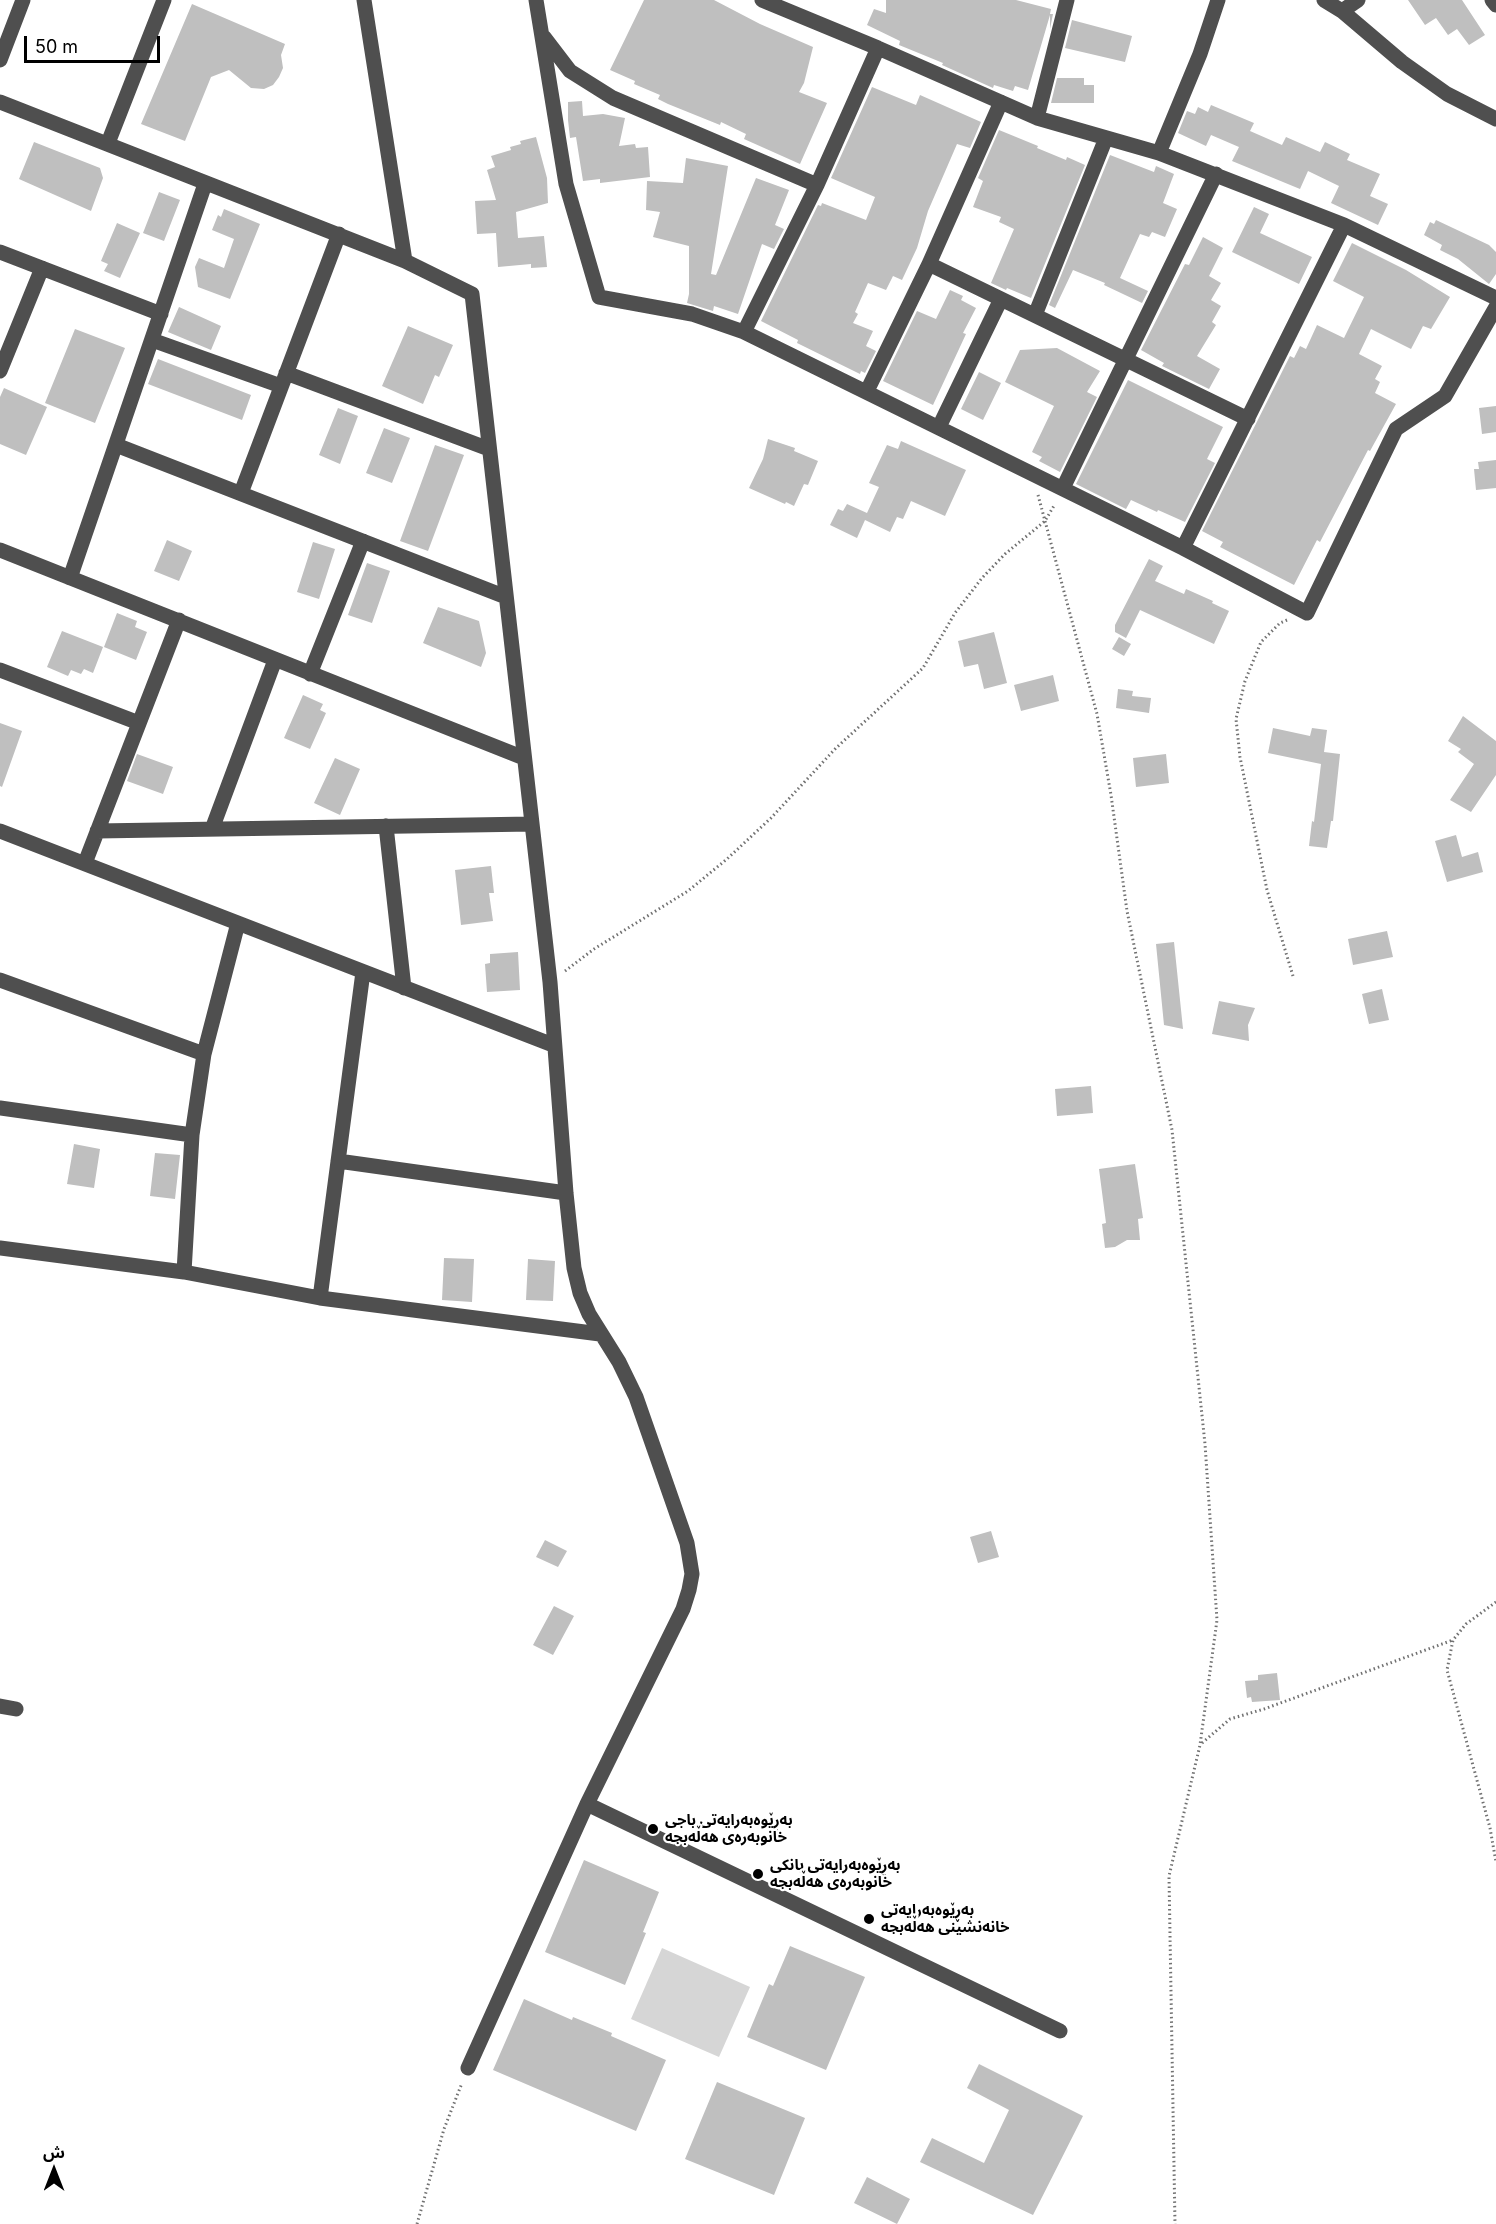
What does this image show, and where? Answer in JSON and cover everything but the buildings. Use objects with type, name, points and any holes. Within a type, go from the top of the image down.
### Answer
[{"type":"street","points":[[0,60],[23,0]]},
{"type":"street","points":[[108,142],[164,0]]},
{"type":"street","points":[[364,0],[405,261]]},
{"type":"street","points":[[536,0],[566,184],[599,297],[692,314],[744,332],[1063,488],[1307,613],[1396,429],[1445,396],[1496,307]]},
{"type":"street","points":[[762,0],[1037,118],[1159,153],[1344,225],[1496,298]]},
{"type":"street","points":[[1037,118],[1067,0]]},
{"type":"street","points":[[1159,153],[1200,54],[1218,0]]},
{"type":"street","points":[[1324,0],[1342,11],[1402,62],[1447,94],[1496,119]]},
{"type":"street","points":[[1342,11],[1358,0]]},
{"type":"street","points":[[1492,0],[1496,4]]},
{"type":"street","points":[[542,35],[570,71],[613,98],[817,185]]},
{"type":"street","points":[[744,332],[817,185],[878,48]]},
{"type":"street","points":[[0,102],[108,142],[206,184],[339,234],[405,261],[472,294],[550,982],[566,1193],[577,1281],[584,1304],[628,1380],[642,1413],[687,1543],[692,1574],[683,1609],[587,1803],[468,2068]]},
{"type":"street","points":[[867,391],[928,264],[1001,102]]},
{"type":"street","points":[[1035,315],[1106,138]]},
{"type":"street","points":[[1063,488],[1216,174]]},
{"type":"street","points":[[70,578],[206,184]]},
{"type":"street","points":[[1183,548],[1344,225]]},
{"type":"street","points":[[241,493],[339,234]]},
{"type":"street","points":[[0,252],[161,314]]},
{"type":"street","points":[[928,264],[1248,419]]},
{"type":"street","points":[[0,371],[42,268]]},
{"type":"street","points":[[939,427],[1001,299]]},
{"type":"street","points":[[152,340],[283,379],[489,449]]},
{"type":"street","points":[[116,445],[506,597]]},
{"type":"street","points":[[310,674],[363,541]]},
{"type":"street","points":[[0,550],[524,758]]},
{"type":"street","points":[[85,863],[178,620]]},
{"type":"street","points":[[212,829],[275,660]]},
{"type":"street","points":[[0,670],[139,723]]},
{"type":"street","points":[[97,831],[532,824]]},
{"type":"street","points":[[386,826],[404,988]]},
{"type":"street","points":[[0,831],[553,1045]]},
{"type":"street","points":[[184,1272],[192,1135],[204,1054],[238,923]]},
{"type":"street","points":[[320,1298],[363,972]]},
{"type":"street","points":[[0,980],[204,1054]]},
{"type":"street","points":[[0,1108],[192,1135]]},
{"type":"street","points":[[338,1161],[566,1193]]},
{"type":"street","points":[[0,1248],[184,1272],[320,1298],[600,1334]]},
{"type":"street","points":[[0,1706],[16,1709]]},
{"type":"street","points":[[587,1803],[1060,2031]]},
{"type":"path","points":[[1032,473],[1097,714],[1112,795],[1127,911],[1172,1130],[1204,1432],[1217,1620],[1200,1745],[1168,1876],[1175,2224]]},
{"type":"path","points":[[550,982],[594,949],[688,891],[771,818],[836,748],[923,668],[955,613],[982,578],[1005,554],[1046,522],[1063,488]]},
{"type":"path","points":[[1293,976],[1267,891],[1240,757],[1236,719],[1245,681],[1261,642],[1280,622],[1307,613]]},
{"type":"path","points":[[1496,1602],[1466,1624],[1453,1640],[1447,1670],[1490,1828],[1496,1862]]},
{"type":"path","points":[[1200,1745],[1230,1719],[1264,1709],[1453,1640]]},
{"type":"path","points":[[417,2224],[444,2129],[468,2068]]},
{"type":"shaded area","points":[[662,1948],[750,1987],[719,2057],[631,2019]]},
{"type":"place","name":"بەڕێوەبەرایەتی باجی خانوبەرەی هەڵەبجە","points":[[653,1829]]},
{"type":"place","name":"بەڕێوەبەرایەتی بانکی خانوبەرەی هەڵەبجە","points":[[758,1874]]},
{"type":"place","name":"بەڕێوەبەرایەتی خانەنشینی هەڵەبجە","points":[[869,1919]]}]
